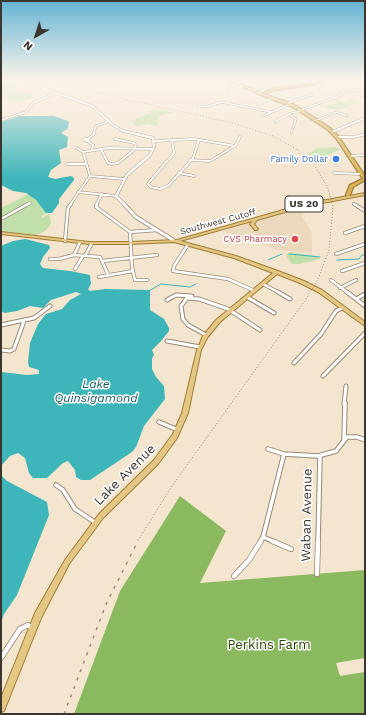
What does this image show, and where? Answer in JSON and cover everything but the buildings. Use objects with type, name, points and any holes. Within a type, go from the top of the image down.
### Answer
[{"type":"highway","points":[[306,112],[337,137],[365,179],[351,186],[348,195]]},
{"type":"highway","points":[[355,194],[351,192],[352,187],[358,183],[365,183]]},
{"type":"main road","name":"Southwest Cutoff","points":[[173,240],[309,203],[365,193]]},
{"type":"main road","name":"Southwest Cutoff","points":[[173,240],[187,239],[229,228],[306,205],[365,193]]},
{"type":"main road","points":[[255,220],[252,224],[256,229]]},
{"type":"main road","points":[[229,228],[242,225],[250,226]]},
{"type":"main road","name":"US 20","points":[[1,233],[92,243],[162,242],[173,240]]},
{"type":"main road","points":[[187,239],[185,243],[187,246]]},
{"type":"main road","points":[[173,240],[187,246],[232,256],[277,272],[310,286],[365,324]]},
{"type":"main road","points":[[162,242],[181,244]]},
{"type":"main road","name":"Lake Avenue","points":[[1,708],[33,629],[59,576],[96,523],[113,503],[156,462],[168,448],[178,430],[186,409],[200,347],[206,335],[218,321],[277,272]]},
{"type":"street","points":[[1,120],[24,112]]},
{"type":"street","points":[[100,112],[110,122],[125,132],[147,136],[154,141],[199,140],[235,146]]},
{"type":"street","points":[[263,116],[270,112]]},
{"type":"street","points":[[275,122],[294,112]]},
{"type":"street","points":[[317,120],[336,112]]},
{"type":"street","points":[[338,112],[347,116]]},
{"type":"street","points":[[289,114],[296,119],[291,133]]},
{"type":"street","points":[[332,132],[365,118]]},
{"type":"street","points":[[92,150],[93,146],[87,140],[93,136],[96,127],[110,122]]},
{"type":"street","points":[[337,137],[352,137],[365,134]]},
{"type":"street","points":[[190,160],[208,161],[235,146],[240,137]]},
{"type":"street","points":[[101,148],[108,163],[115,164],[131,155],[136,145],[134,143],[115,139]]},
{"type":"street","points":[[172,140],[175,148],[174,154],[148,184],[154,188],[164,188],[169,185],[190,160],[199,140]]},
{"type":"street","points":[[117,196],[124,179],[147,158],[153,149],[154,141]]},
{"type":"street","points":[[77,148],[82,152],[90,176]]},
{"type":"street","points":[[82,152],[101,148],[153,149]]},
{"type":"street","points":[[350,156],[365,155]]},
{"type":"street","points":[[67,164],[86,164]]},
{"type":"street","points":[[179,173],[194,176]]},
{"type":"street","points":[[334,173],[362,174]]},
{"type":"street","points":[[90,176],[124,179]]},
{"type":"street","points":[[65,241],[67,209],[90,176]]},
{"type":"street","points":[[78,192],[117,196],[135,216],[173,240]]},
{"type":"street","points":[[102,194],[97,202],[97,208],[130,232],[158,230]]},
{"type":"street","points":[[1,219],[30,203]]},
{"type":"street","points":[[354,204],[365,211]]},
{"type":"street","points":[[345,233],[365,226]]},
{"type":"street","points":[[130,232],[131,258],[136,280],[147,280]]},
{"type":"street","points":[[74,255],[80,242]]},
{"type":"street","points":[[75,269],[92,243]]},
{"type":"street","points":[[336,254],[365,244]]},
{"type":"street","points":[[187,246],[174,266],[173,271],[228,279],[255,291]]},
{"type":"street","points":[[50,258],[60,259],[74,255],[100,257],[108,274]]},
{"type":"street","points":[[102,261],[156,255]]},
{"type":"street","points":[[342,271],[365,263]]},
{"type":"street","points":[[99,277],[108,274],[134,272]]},
{"type":"street","points":[[331,280],[365,306]]},
{"type":"street","points":[[340,288],[356,280]]},
{"type":"street","points":[[263,284],[290,299]]},
{"type":"street","points":[[356,299],[365,294]]},
{"type":"street","points":[[167,300],[174,296],[180,295],[195,298],[230,311],[260,330]]},
{"type":"street","points":[[247,297],[274,313]]},
{"type":"street","points":[[195,298],[188,298],[183,302],[180,308],[181,315],[186,323],[206,335]]},
{"type":"street","points":[[1,325],[24,321],[38,316],[50,306]]},
{"type":"street","points":[[294,364],[300,355],[321,334],[334,313],[342,308]]},
{"type":"street","points":[[1,350],[10,351],[14,349],[24,321]]},
{"type":"street","points":[[323,376],[365,333]]},
{"type":"street","points":[[167,341],[200,347]]},
{"type":"street","points":[[344,440],[343,420],[346,386]]},
{"type":"street","points":[[159,422],[178,430]]},
{"type":"street","points":[[268,449],[284,454],[320,456],[336,451],[347,437],[352,436],[365,440]]},
{"type":"street","points":[[234,576],[249,560],[263,538],[284,454]]},
{"type":"street","name":"Waban Avenue","points":[[317,574],[320,456]]},
{"type":"street","points":[[56,485],[63,490],[75,509],[96,523]]},
{"type":"street","points":[[263,538],[291,549]]},
{"type":"street","points":[[1,658],[20,629],[28,625],[33,629]]},
{"type":"shaded area","points":[[298,209],[304,215],[302,216],[311,232],[312,253],[278,250],[223,231]]},
{"type":"green space","points":[[173,112],[158,116],[157,126],[148,124],[137,126],[133,124],[137,118],[150,113]]},
{"type":"green space","points":[[335,147],[341,149],[324,157],[323,159],[326,161],[324,164],[318,163],[308,154],[317,148]]},
{"type":"green space","points":[[29,194],[47,211],[40,219],[49,214],[51,223],[49,227],[45,231],[36,235],[3,231],[1,223],[5,220],[1,219],[1,208]]},
{"type":"green space","points":[[291,252],[318,257],[320,259],[299,264],[292,264],[286,255]]},
{"type":"green space","name":"Perkins Farm","points":[[180,496],[226,531],[200,583],[365,570],[365,658],[336,663],[340,676],[365,672],[365,714],[74,714],[120,591]]},
{"type":"water","points":[[19,116],[54,116],[68,121],[69,123],[68,128],[61,133],[68,137],[67,147],[59,150],[61,163],[51,170],[48,177],[55,179],[71,176],[74,180],[59,199],[59,203],[52,213],[46,213],[36,200],[26,193],[13,191],[1,185],[1,122]]},
{"type":"water","name":"Lake Quinsigamond","points":[[25,239],[49,245],[50,248],[40,264],[43,268],[90,275],[91,284],[88,289],[90,291],[105,289],[150,290],[150,310],[164,319],[169,328],[169,331],[152,350],[154,355],[152,358],[152,369],[156,377],[164,386],[165,399],[144,426],[136,447],[132,452],[90,480],[81,480],[76,477],[75,470],[68,461],[63,463],[47,478],[33,478],[29,473],[25,458],[18,453],[10,456],[1,466],[1,372],[27,375],[39,374],[39,370],[29,367],[28,362],[30,343],[38,324],[46,314],[62,309],[70,300],[81,294],[76,292],[51,300],[43,308],[30,306],[17,311],[5,313],[1,311],[1,246],[13,241]]},
{"type":"water","points":[[1,475],[7,481],[47,502],[49,515],[17,595],[4,614],[1,623]]},
{"type":"waterway","points":[[268,260],[282,254]]},
{"type":"waterway","points":[[289,254],[320,257]]},
{"type":"waterway","points":[[337,260],[359,259],[362,255],[365,255]]},
{"type":"waterway","points":[[149,291],[161,284],[190,287],[196,284]]},
{"type":"railway","points":[[137,542],[172,486],[306,299],[319,277],[329,250],[333,207],[328,188],[315,166],[298,150],[273,136],[232,123],[185,112]]},
{"type":"railway","points":[[64,714],[107,602],[138,541]]},
{"type":"place","name":"Family Dollar","points":[[336,159]]},
{"type":"place","name":"CVS Pharmacy","points":[[295,239]]}]
